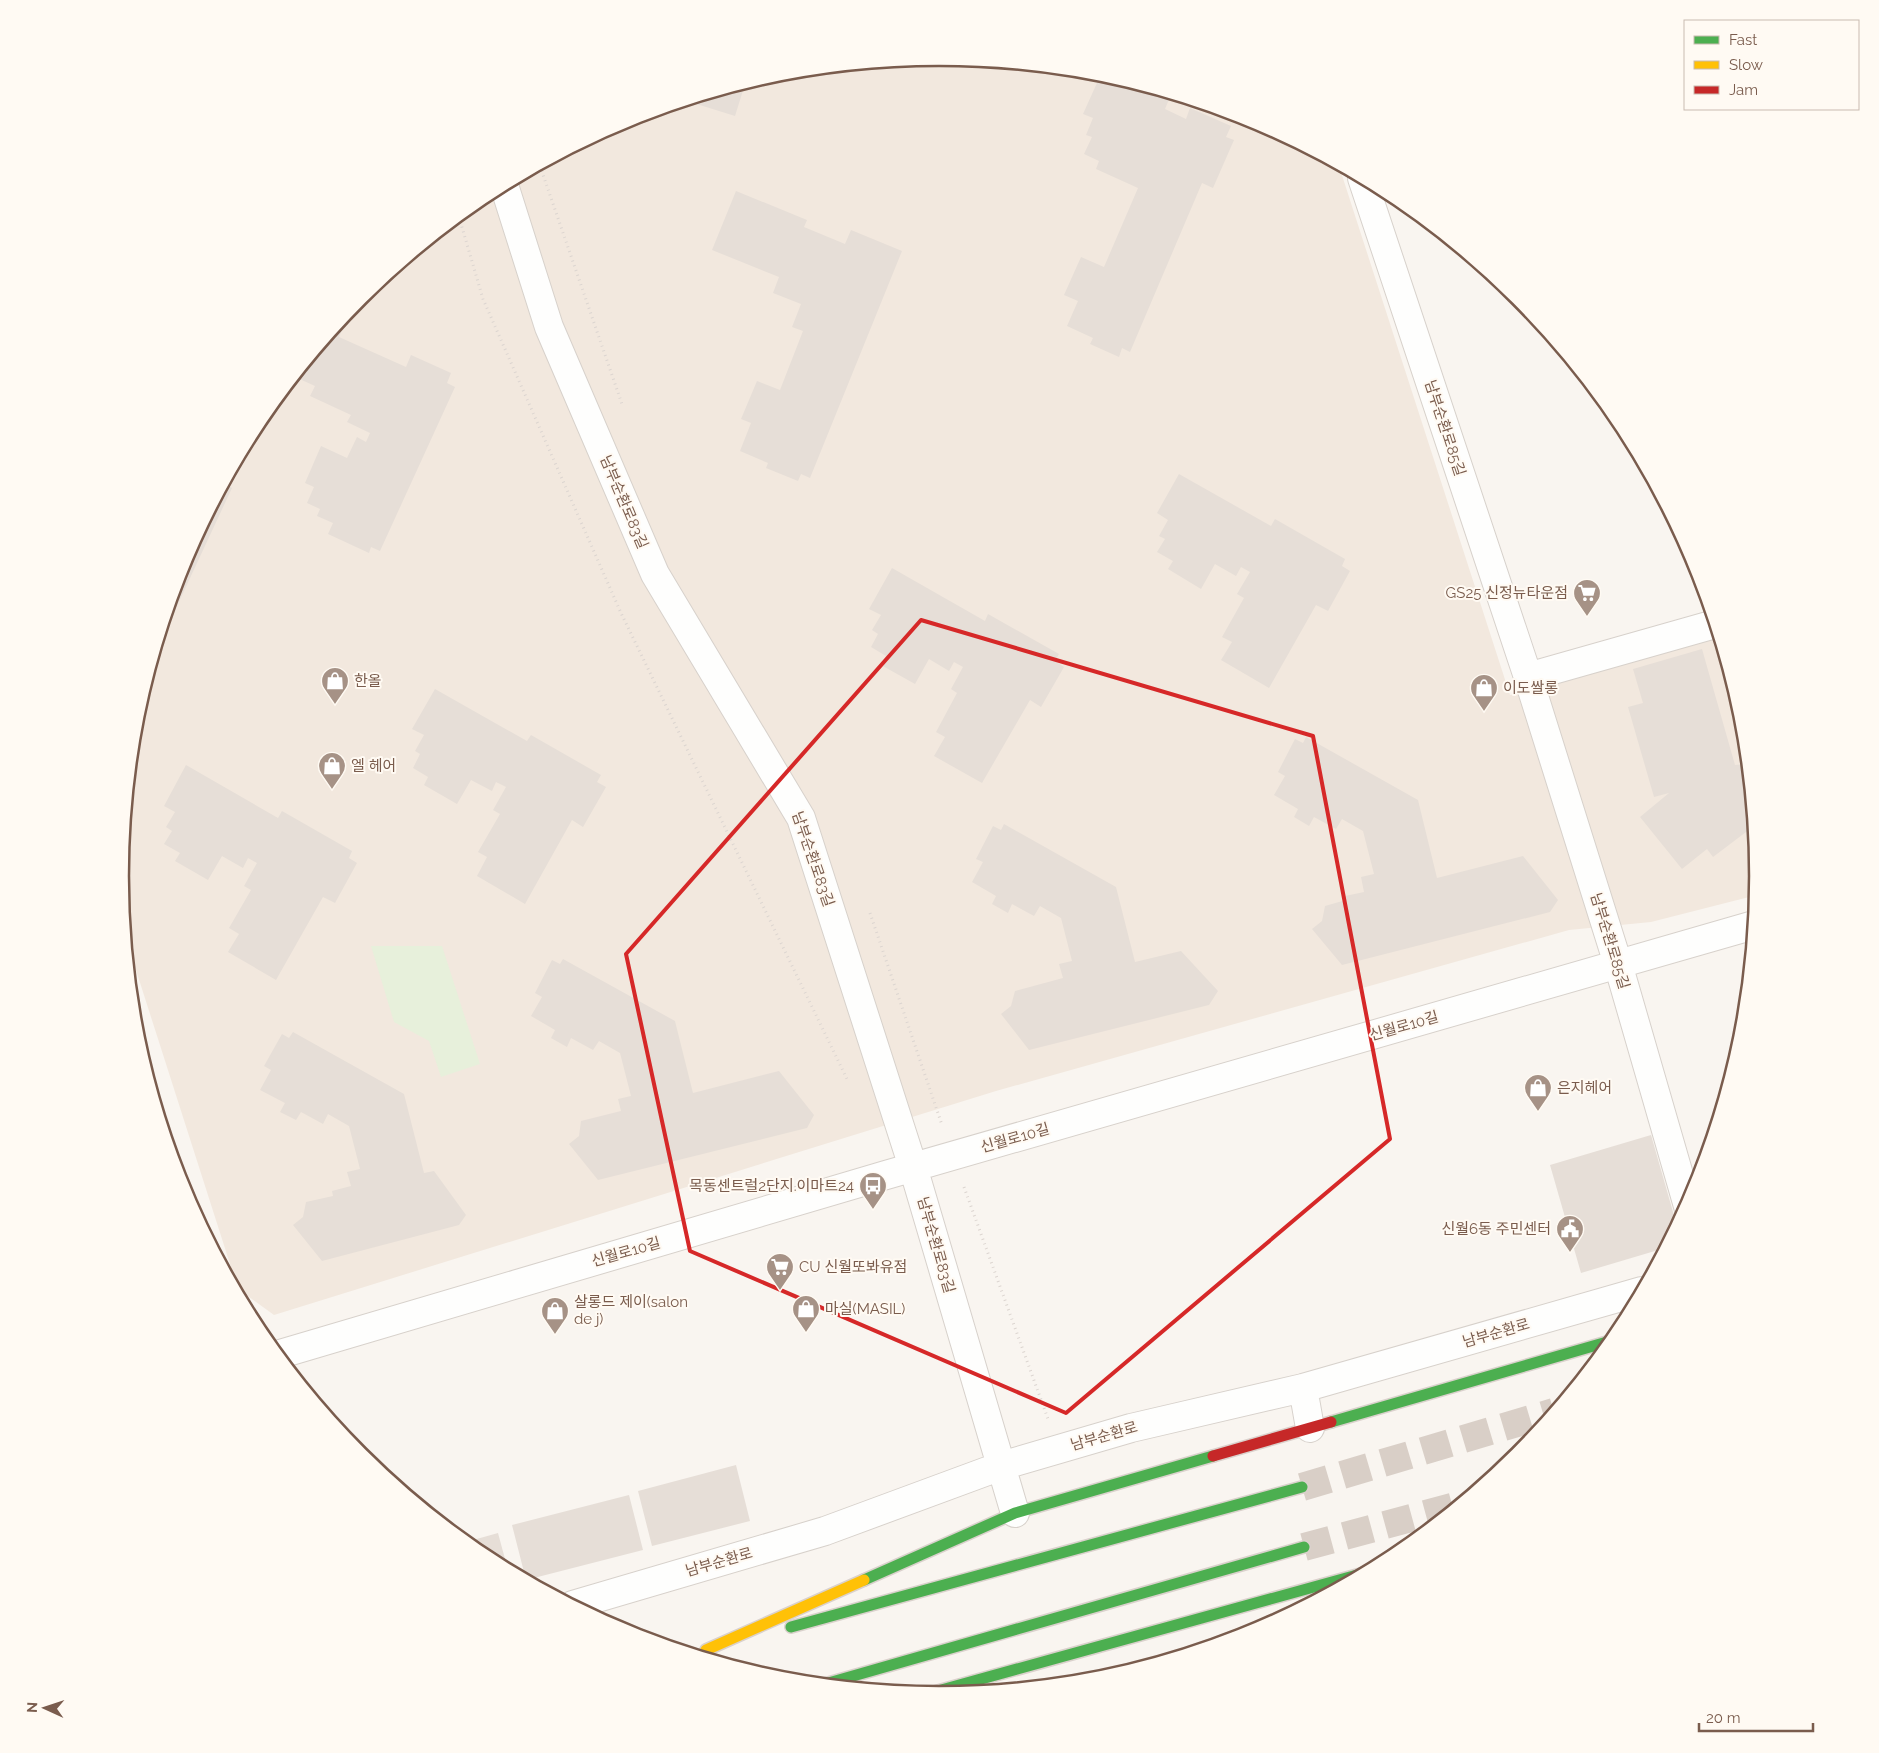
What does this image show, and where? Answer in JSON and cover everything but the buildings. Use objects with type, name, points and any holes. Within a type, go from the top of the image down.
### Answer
[{"type":"main road","points":[[706,1650],[1015,1513],[1601,1344]]},
{"type":"main road","points":[[702,1651],[1026,1564],[1302,1487]]},
{"type":"main road","points":[[838,1680],[1304,1547]]},
{"type":"main road","points":[[957,1686],[1297,1600],[1323,1590]]},
{"type":"street","name":"남부순환로85길","points":[[1365,188],[1528,677],[1618,964],[1685,1194]]},
{"type":"street","name":"남부순환로83길","points":[[506,192],[549,327],[655,574],[802,818],[913,1167],[1015,1513]]},
{"type":"street","points":[[1528,677],[1710,625]]},
{"type":"street","name":"신월로10길","points":[[285,1353],[913,1167],[1748,927]]},
{"type":"street","name":"남부순환로","points":[[581,1603],[826,1531],[1001,1466],[1131,1428],[1303,1388],[1634,1293]]},
{"type":"street","points":[[1303,1388],[1310,1428]]},
{"type":"path","points":[[461,223],[483,299],[620,613],[766,908],[849,1086]]},
{"type":"highlighted area","points":[[921,620],[1313,736],[1390,1139],[1066,1413],[690,1251],[626,954]]},
{"type":"shaded area","points":[[940,66],[1045,73],[1098,82],[1200,109],[1250,128],[1298,150],[1341,173],[1510,695],[1713,636],[1734,718],[1743,771],[1748,824],[1749,897],[1651,922],[1569,930],[996,1091],[274,1315],[246,1295],[232,1271],[134,965],[131,929],[129,876],[136,771],[145,718],[172,616],[191,566],[213,518],[238,471],[266,426],[330,342],[405,267],[489,203],[534,175],[581,150],[629,128],[679,109],[781,82],[834,73]]},
{"type":"green space","points":[[371,946],[442,946],[480,1064],[441,1077],[429,1041],[394,1022]]},
{"type":"tunnel","points":[[1302,1487],[1546,1415]]},
{"type":"tunnel","points":[[1304,1547],[1446,1509]]},
{"type":"traffic: fast","points":[[1331,1422],[1601,1344]]},
{"type":"traffic: fast","points":[[864,1580],[1015,1513],[1213,1456]]},
{"type":"traffic: fast","points":[[791,1627],[1302,1487]]},
{"type":"traffic: fast","points":[[838,1680],[1304,1547]]},
{"type":"traffic: fast","points":[[954,1686],[1344,1579]]},
{"type":"traffic: slow","points":[[706,1650],[864,1580]]},
{"type":"traffic: jam","points":[[1213,1456],[1331,1422]]},
{"type":"place","name":"GS25 신정뉴타운점","points":[[1587,617]]},
{"type":"place","name":"한올","points":[[335,705]]},
{"type":"place","name":"이도쌀롱","points":[[1484,712]]},
{"type":"place","name":"엘 헤어","points":[[332,790]]},
{"type":"place","name":"은지헤어","points":[[1538,1112]]},
{"type":"place","name":"목동센트럴2단지.이마트24","points":[[873,1210]]},
{"type":"place","name":"신월6동 주민센터","points":[[1570,1253]]},
{"type":"place","name":"CU 신월또봐유점","points":[[780,1291]]},
{"type":"place","name":"마실(MASIL)","points":[[806,1333]]},
{"type":"place","name":"살롱드 제이(salon de j)","points":[[555,1335]]}]
